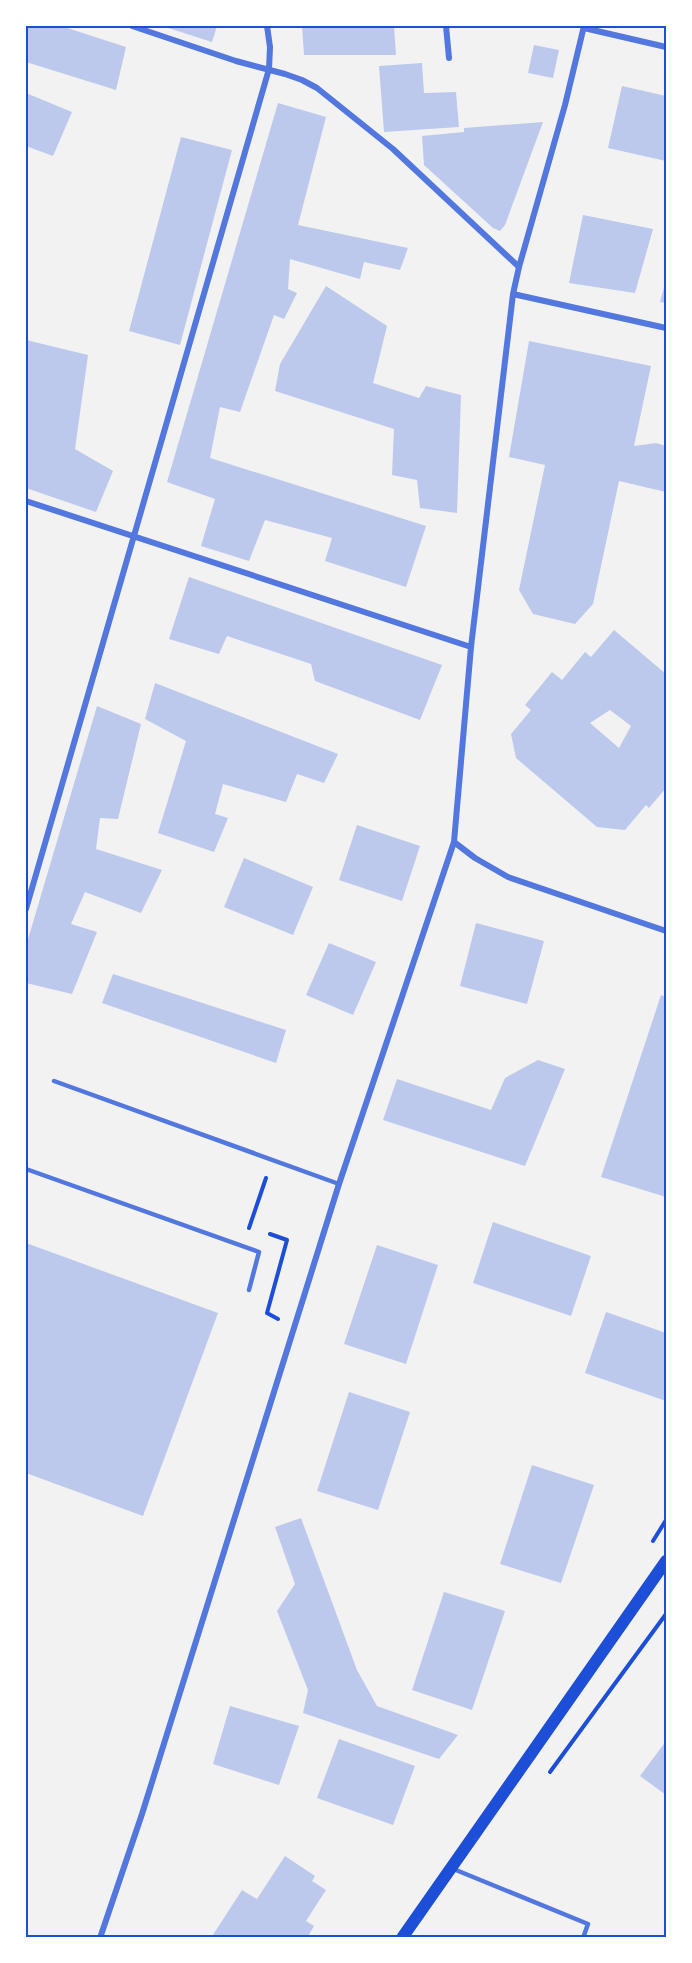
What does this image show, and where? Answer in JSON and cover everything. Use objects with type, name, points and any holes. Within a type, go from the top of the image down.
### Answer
[{"type":"main road","points":[[402,1938],[666,1561]]},
{"type":"street","points":[[132,26],[236,61],[302,80],[336,103],[393,149],[519,267]]},
{"type":"street","points":[[26,909],[269,69],[270,47],[267,26]]},
{"type":"street","points":[[446,26],[449,58]]},
{"type":"street","points":[[100,1938],[142,1814],[339,1184],[454,842],[471,647],[513,294],[584,27],[666,47]]},
{"type":"street","points":[[513,294],[666,327]]},
{"type":"street","points":[[26,501],[471,647]]},
{"type":"street","points":[[454,842],[475,858],[508,877],[666,931]]},
{"type":"lane","points":[[54,1081],[339,1184]]},
{"type":"lane","points":[[26,1169],[259,1252],[249,1290]]},
{"type":"lane","points":[[450,1868],[588,1924],[583,1938]]},
{"type":"path","points":[[242,1246],[272,1161]]},
{"type":"building","points":[[26,26],[61,26],[126,47],[116,90],[26,62]]},
{"type":"building","points":[[162,26],[217,26],[212,42]]},
{"type":"building","points":[[302,26],[394,26],[396,55],[304,55]]},
{"type":"building","points":[[534,45],[559,50],[553,78],[528,73]]},
{"type":"building","points":[[422,63],[424,93],[456,92],[459,127],[384,132],[379,66]]},
{"type":"building","points":[[622,86],[666,96],[666,161],[608,148]]},
{"type":"building","points":[[26,93],[72,112],[53,156],[26,146]]},
{"type":"building","points":[[278,103],[326,117],[298,225],[408,248],[400,270],[364,262],[360,279],[290,259],[288,289],[297,293],[284,319],[274,315],[240,412],[220,407],[210,458],[426,526],[406,587],[325,561],[332,538],[265,520],[249,561],[201,546],[215,499],[167,482]]},
{"type":"building","points":[[543,122],[505,225],[500,231],[493,228],[424,165],[422,136],[464,132],[464,128]]},
{"type":"building","points":[[181,137],[232,150],[180,345],[129,331]]},
{"type":"building","points":[[583,215],[653,229],[635,293],[569,283]]},
{"type":"building","points":[[666,280],[666,303],[660,302]]},
{"type":"building","points":[[326,286],[387,326],[373,383],[419,398],[426,386],[461,395],[457,513],[420,508],[417,480],[392,475],[394,429],[275,391],[280,364]]},
{"type":"building","points":[[26,340],[88,355],[75,449],[113,471],[96,512],[26,488]]},
{"type":"building","points":[[529,341],[651,366],[634,446],[656,443],[666,446],[666,492],[619,481],[593,604],[575,624],[533,614],[519,590],[545,465],[509,457]]},
{"type":"building","points":[[189,577],[442,665],[420,720],[315,681],[311,664],[227,636],[219,654],[169,639]]},
{"type":"building","points":[[614,630],[666,674],[666,788],[649,808],[646,805],[625,830],[597,827],[516,758],[511,734],[531,710],[525,705],[552,672],[562,680],[585,652],[591,657]],"holes":[[[610,710],[631,726],[619,748],[590,723]]]},
{"type":"building","points":[[155,683],[338,754],[324,783],[297,774],[286,802],[223,784],[215,814],[228,818],[214,852],[158,833],[186,741],[145,719]]},
{"type":"building","points":[[97,706],[141,724],[118,819],[100,818],[96,849],[162,870],[141,913],[85,892],[71,924],[97,932],[72,994],[26,983],[26,946]]},
{"type":"building","points":[[357,825],[420,846],[402,901],[339,880]]},
{"type":"building","points":[[244,858],[313,887],[293,935],[224,907]]},
{"type":"building","points":[[476,923],[544,941],[527,1004],[460,986]]},
{"type":"building","points":[[329,943],[376,962],[353,1015],[306,995]]},
{"type":"building","points":[[113,974],[286,1030],[276,1063],[102,1003]]},
{"type":"building","points":[[661,995],[666,997],[666,1197],[601,1177]]},
{"type":"building","points":[[538,1060],[565,1069],[525,1166],[383,1120],[397,1079],[491,1110],[505,1078]]},
{"type":"building","points":[[493,1222],[591,1256],[571,1316],[473,1283]]},
{"type":"building","points":[[26,1243],[218,1313],[143,1516],[26,1473]]},
{"type":"building","points":[[377,1245],[438,1265],[406,1364],[344,1344]]},
{"type":"building","points":[[606,1312],[666,1333],[666,1401],[585,1373]]},
{"type":"building","points":[[349,1392],[410,1412],[378,1510],[317,1491]]},
{"type":"building","points":[[532,1465],[594,1485],[561,1583],[500,1564]]},
{"type":"building","points":[[301,1518],[357,1670],[377,1706],[458,1735],[439,1759],[303,1713],[308,1690],[277,1611],[295,1584],[275,1527]]},
{"type":"building","points":[[444,1592],[505,1611],[472,1710],[412,1690]]},
{"type":"building","points":[[230,1706],[299,1726],[279,1785],[213,1764]]},
{"type":"building","points":[[339,1739],[415,1766],[393,1825],[317,1798]]},
{"type":"building","points":[[666,1741],[666,1795],[640,1776]]},
{"type":"building","points":[[285,1856],[315,1876],[312,1881],[326,1890],[306,1921],[314,1926],[307,1938],[211,1938],[242,1890],[257,1899]]}]
